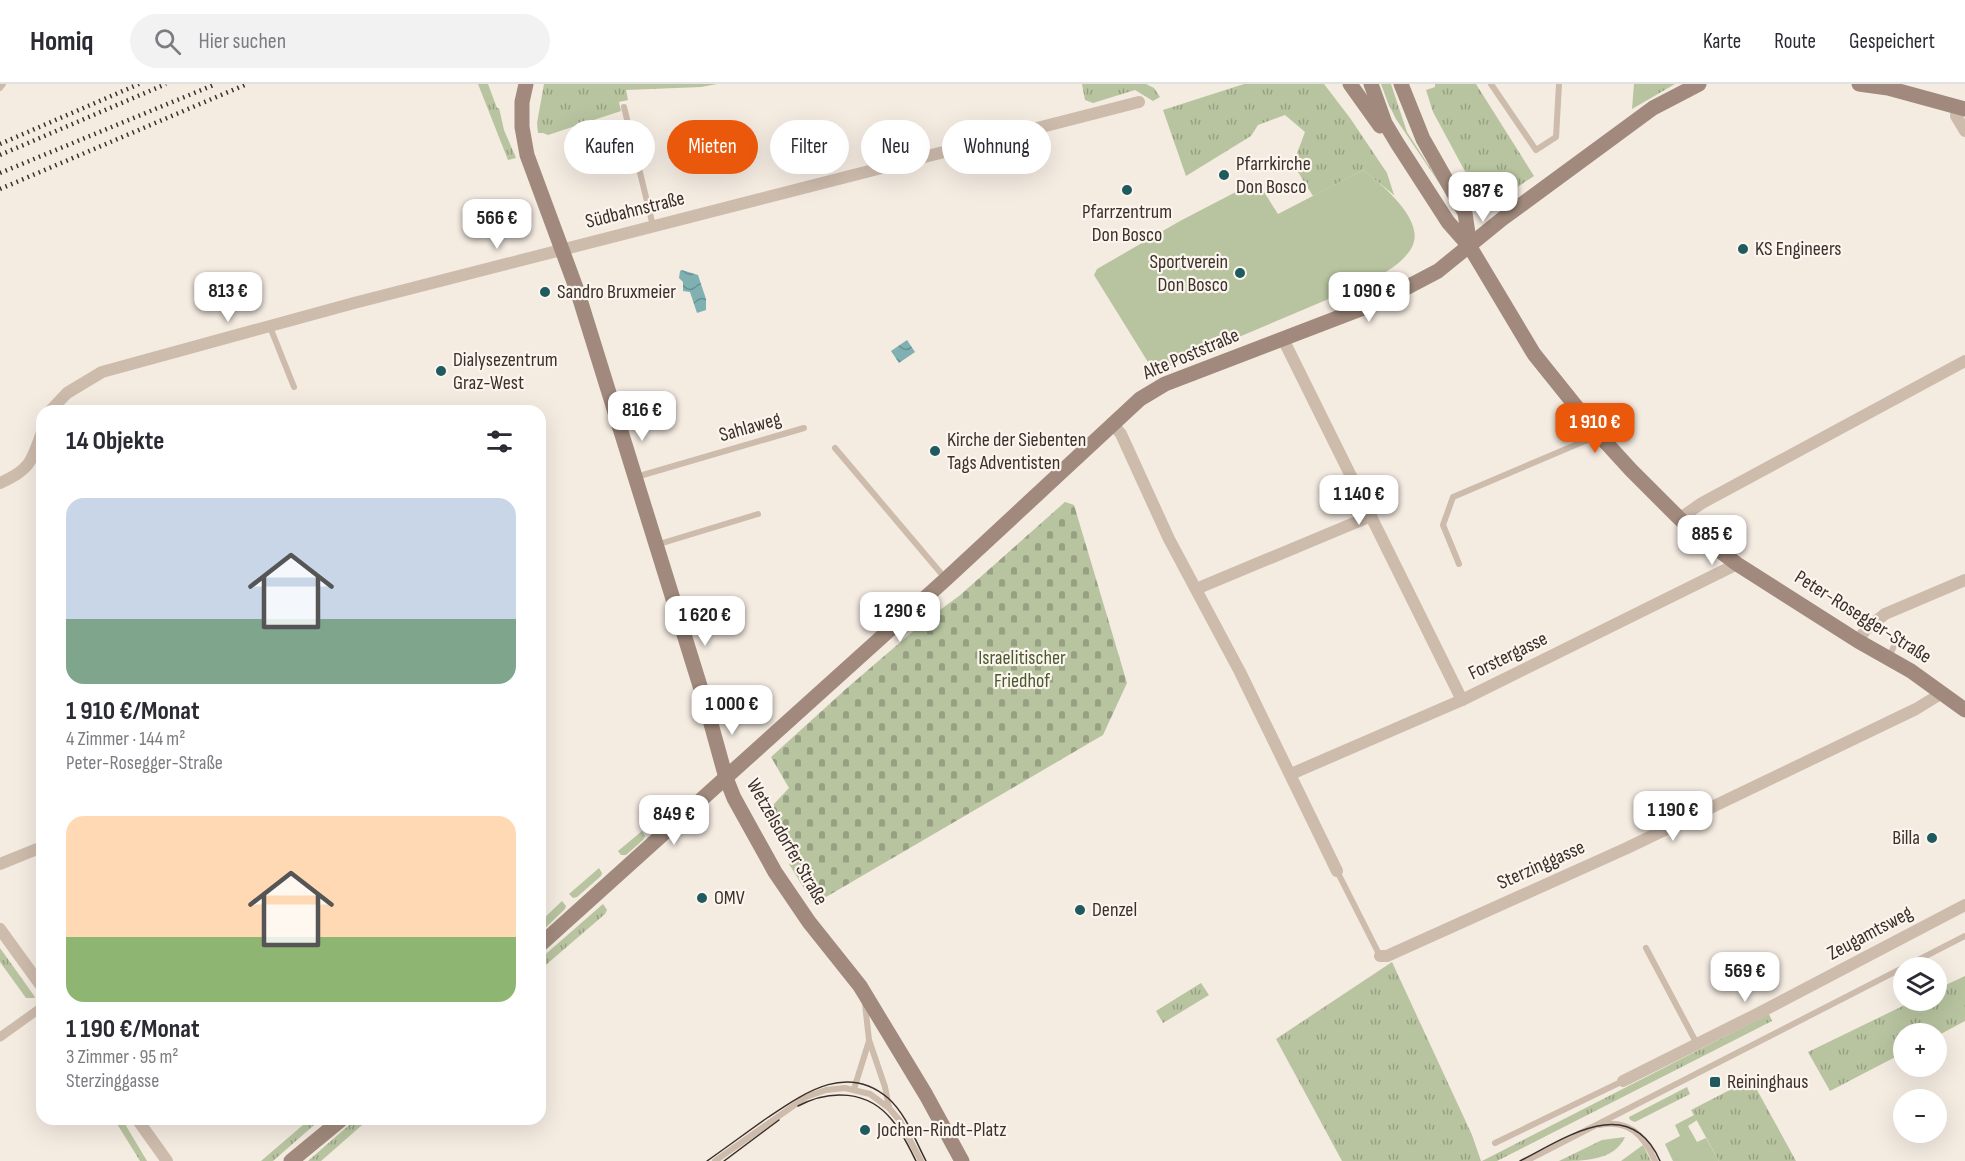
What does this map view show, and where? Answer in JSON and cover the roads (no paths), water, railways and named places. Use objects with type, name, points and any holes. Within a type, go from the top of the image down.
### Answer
[{"type":"main road","name":"Wetzelsdorfer Straße","points":[[526,84],[522,102],[522,128],[527,155],[563,249],[734,798],[775,872],[809,922],[860,986],[921,1086],[962,1161]]},
{"type":"main road","points":[[1350,84],[1381,127],[1397,143]]},
{"type":"main road","name":"Peter-Rosegger-Straße","points":[[1371,84],[1385,123],[1448,222],[1470,247],[1534,354],[1599,435],[1679,519],[1737,564],[1858,641],[1892,651],[1965,710]]},
{"type":"main road","name":"Peter-Rosegger-Straße","points":[[1401,84],[1423,139],[1466,213],[1470,247]]},
{"type":"main road","name":"Alte Poststraße","points":[[546,940],[946,579],[1140,399],[1166,384],[1378,302],[1438,271],[1503,219],[1653,108],[1699,84]]},
{"type":"main road","points":[[1858,84],[1888,88],[1961,108]]},
{"type":"main road","points":[[291,1161],[335,1125]]},
{"type":"street","name":"Südbahnstraße","points":[[54,405],[68,393],[102,372],[270,327],[332,305],[563,249],[1139,102]]},
{"type":"street","points":[[1961,108],[1956,116],[1965,131]]},
{"type":"street","points":[[1283,339],[1462,700]]},
{"type":"street","points":[[1679,519],[1702,503],[1965,361]]},
{"type":"street","points":[[1112,423],[1121,434],[1169,539],[1291,774],[1337,871]]},
{"type":"street","points":[[0,483],[26,469],[36,450]]},
{"type":"street","points":[[1196,589],[1371,516]]},
{"type":"street","name":"Forstergasse","points":[[1291,774],[1462,700],[1737,564]]},
{"type":"street","points":[[1858,641],[1866,629],[1885,614],[1965,580]]},
{"type":"street","name":"Sterzinggasse","points":[[1380,956],[1387,956],[1627,848],[1916,709],[1942,693]]},
{"type":"street","points":[[0,864],[36,849]]},
{"type":"street","name":"Zeugamtsweg","points":[[1623,1081],[1965,905]]},
{"type":"street","points":[[0,929],[36,979]]},
{"type":"street","points":[[0,1037],[36,1011]]},
{"type":"street","points":[[140,1125],[167,1161]]},
{"type":"lane","points":[[0,88],[3,84]]},
{"type":"lane","points":[[1491,84],[1536,150],[1556,137],[1559,84]]},
{"type":"lane","points":[[624,107],[653,226]]},
{"type":"lane","points":[[270,327],[294,387]]},
{"type":"lane","name":"Sahlaweg","points":[[635,477],[804,428]]},
{"type":"lane","points":[[1459,564],[1443,525],[1453,497],[1599,435]]},
{"type":"lane","points":[[835,448],[946,579]]},
{"type":"lane","points":[[656,545],[758,514]]},
{"type":"lane","points":[[1337,871],[1380,956]]},
{"type":"lane","points":[[1526,1161],[1965,936]]},
{"type":"lane","points":[[1646,948],[1697,1044]]},
{"type":"lane","points":[[860,986],[867,1008],[869,1040],[885,1087],[889,1108]]},
{"type":"lane","points":[[854,1089],[869,1040]]},
{"type":"lane","name":"Zeugamtsweg","points":[[1495,1143],[1623,1081]]},
{"type":"lane","points":[[715,1161],[806,1097],[826,1090],[854,1089],[870,1094],[889,1108],[900,1120],[921,1161]]},
{"type":"lane","points":[[1584,1131],[1602,1124],[1628,1127],[1640,1135],[1655,1161]]},
{"type":"water","points":[[682,270],[698,275],[706,299],[706,310],[697,313],[690,292],[683,291],[683,282],[679,278]]},
{"type":"water","points":[[907,340],[915,352],[899,363],[891,351]]},
{"type":"tram line","points":[[707,1161],[795,1100],[825,1086],[841,1082],[856,1083],[872,1088],[888,1098],[905,1119],[926,1161]]},
{"type":"tram line","points":[[798,1106],[810,1100],[835,1095],[848,1095],[872,1103],[896,1125],[916,1161]]},
{"type":"tram line","points":[[724,1161],[779,1120]]},
{"type":"tram line","points":[[1520,1161],[1576,1133],[1596,1126],[1614,1125],[1632,1129],[1647,1140],[1660,1161]]},
{"type":"railway","points":[[0,144],[139,84]]},
{"type":"railway","points":[[0,155],[166,84]]},
{"type":"railway","points":[[0,173],[216,84]]},
{"type":"railway","points":[[0,189],[247,84]]},
{"type":"place","name":"Pfarrkirche Don Bosco","points":[[1224,175]]},
{"type":"place","name":"Pfarrzentrum Don Bosco","points":[[1127,190]]},
{"type":"place","name":"KS Engineers","points":[[1743,249]]},
{"type":"place","name":"Sportverein Don Bosco","points":[[1240,273]]},
{"type":"place","name":"Sandro Bruxmeier","points":[[545,292]]},
{"type":"place","name":"Dialysezentrum Graz-West","points":[[441,371]]},
{"type":"place","name":"Kirche der Siebenten Tags Adventisten","points":[[935,451]]},
{"type":"place","name":"Billa","points":[[1932,838]]},
{"type":"place","name":"OMV","points":[[702,898]]},
{"type":"place","name":"Denzel","points":[[1080,910]]},
{"type":"place","name":"Reininghaus","points":[[1715,1082]]},
{"type":"place","name":"Jochen-Rindt-Platz","points":[[865,1130]]},
{"type":"park label","name":"Israelitischer Friedhof","points":[[1022,670]]}]
